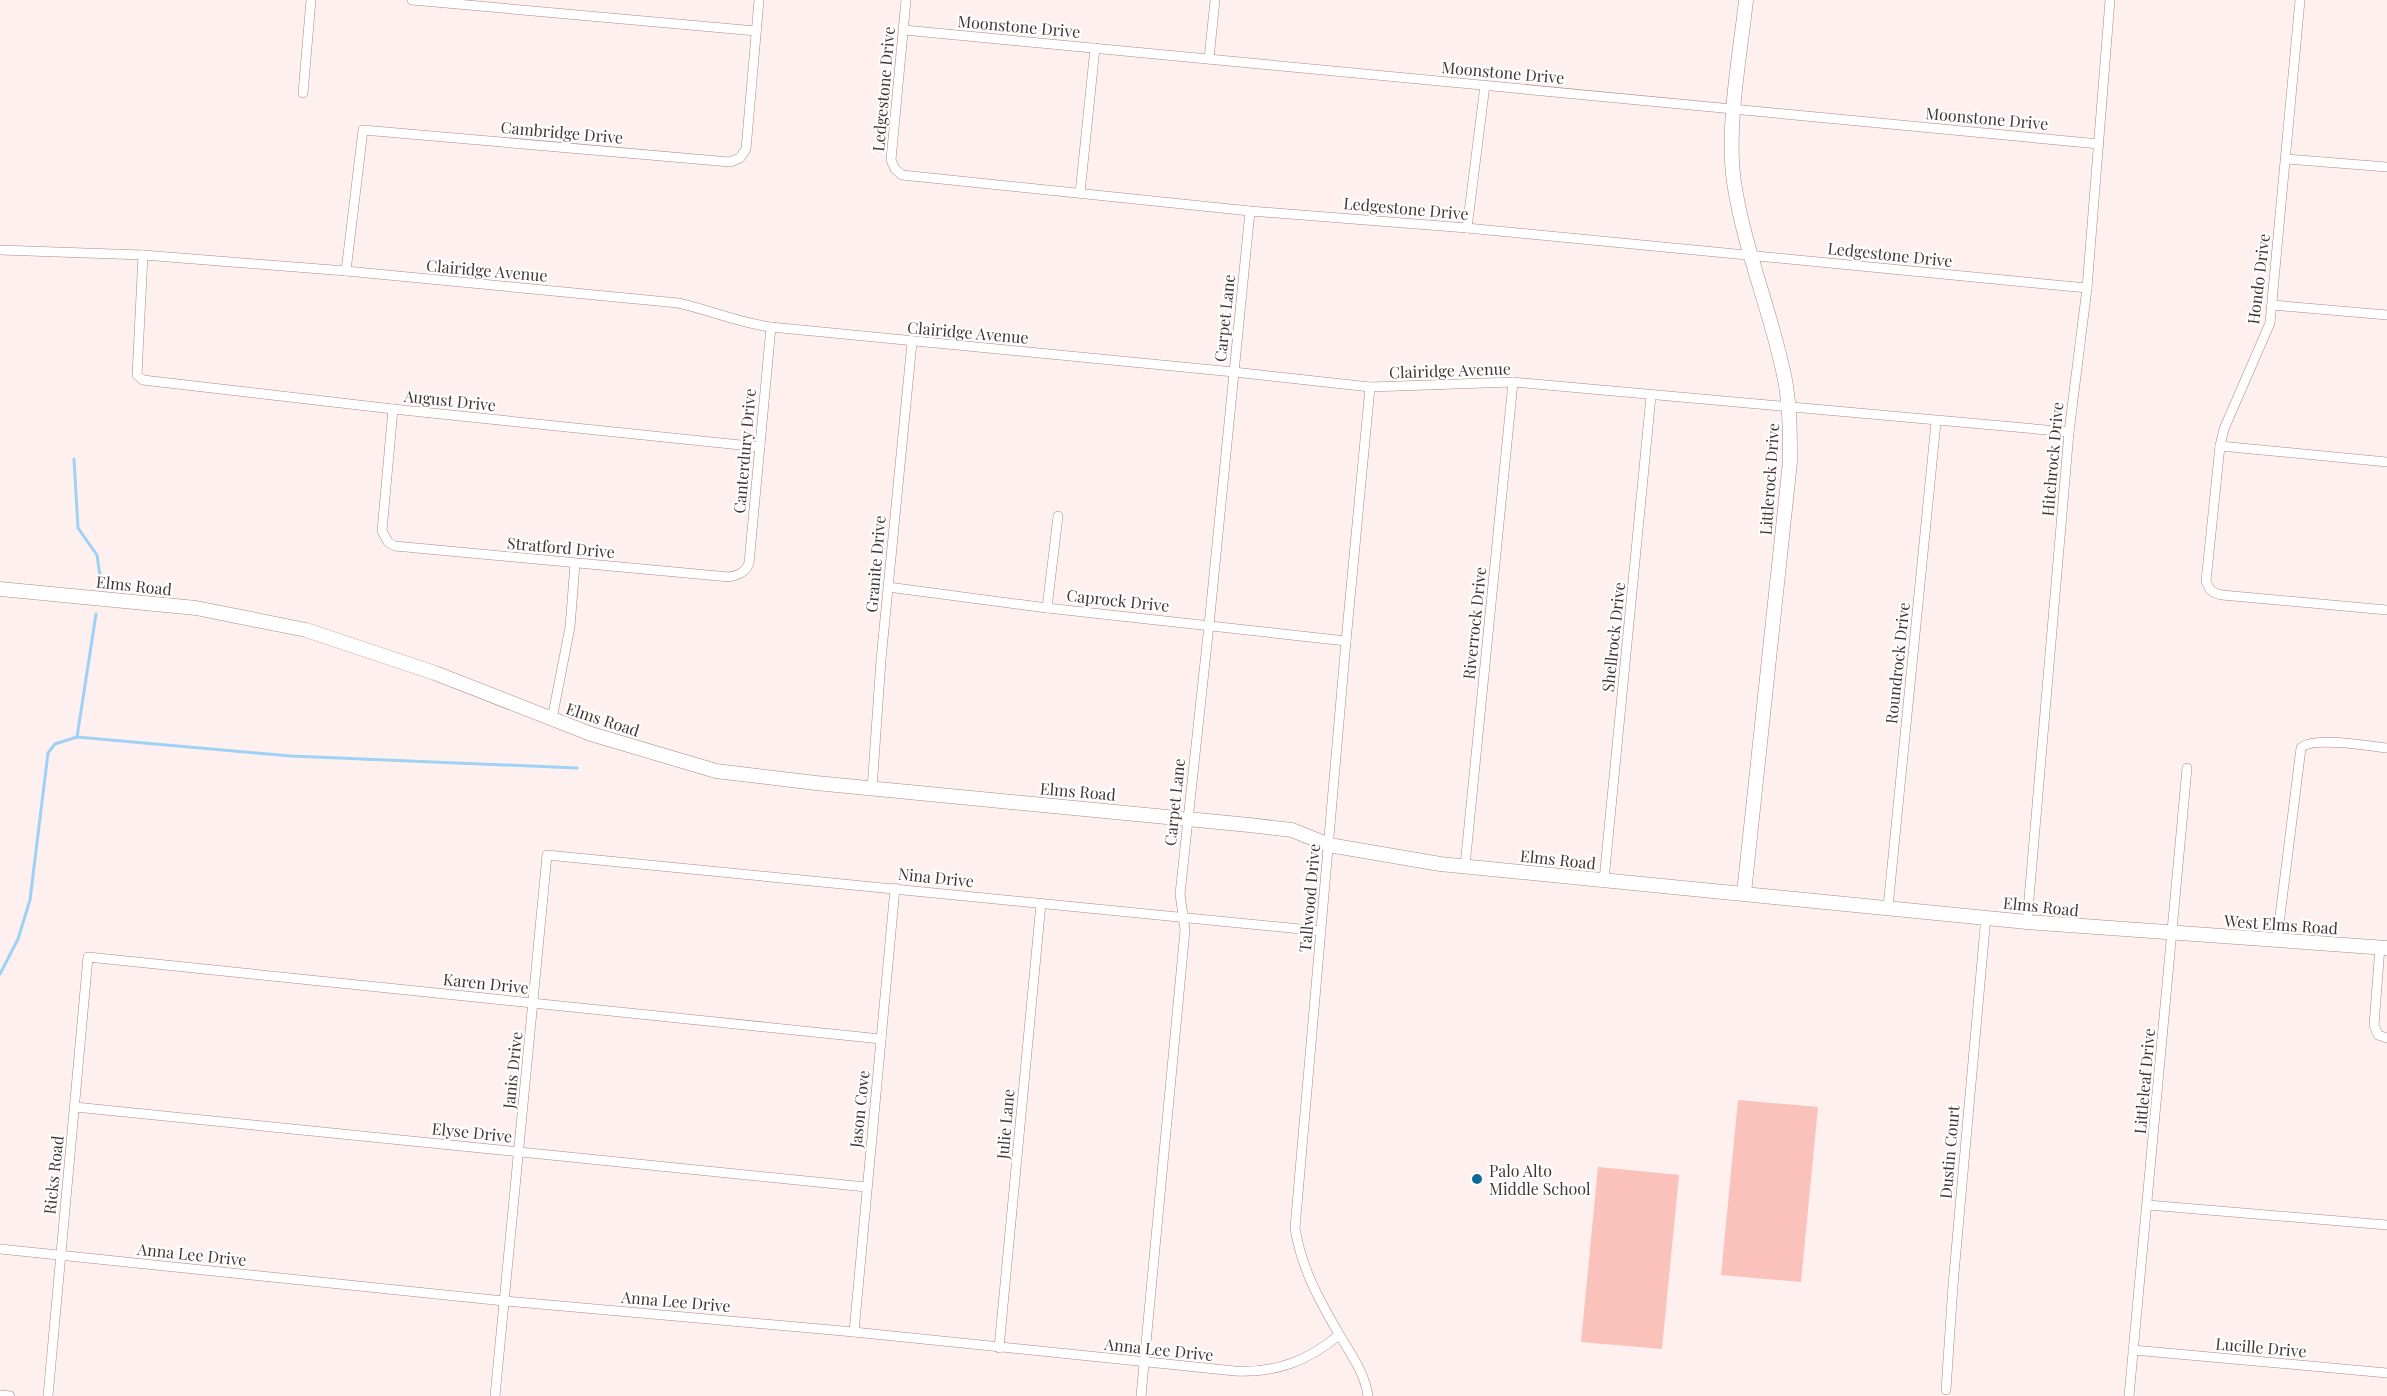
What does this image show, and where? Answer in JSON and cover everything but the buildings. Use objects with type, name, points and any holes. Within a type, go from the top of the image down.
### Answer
[{"type":"main road","name":"Littlerock Drive","points":[[1744,893],[1790,462],[1789,408],[1776,340],[1739,212],[1734,179],[1732,135],[1746,0]]},
{"type":"main road","name":"Elms Road","points":[[0,589],[196,608],[306,630],[435,673],[591,734],[716,771],[872,789],[1292,830],[1329,845],[1465,866],[1986,916],[2027,922],[2172,933]]},
{"type":"main road","name":"West Elms Road","points":[[2172,933],[2383,947]]},
{"type":"street","points":[[303,93],[311,0]]},
{"type":"street","points":[[412,0],[756,31]]},
{"type":"street","name":"Cambridge Drive","points":[[346,271],[363,130],[730,162],[740,159],[746,149],[759,0]]},
{"type":"street","name":"Ledgestone Drive","points":[[906,0],[891,160],[895,170],[902,175],[1250,211],[1467,228],[2087,288]]},
{"type":"street","points":[[1209,59],[1215,0]]},
{"type":"street","name":"Hitchrock Drive","points":[[2027,922],[2069,432],[2087,288],[2110,0]]},
{"type":"street","name":"Hondo Drive","points":[[2300,0],[2270,323],[2224,429],[2220,446],[2206,581],[2208,588],[2222,596],[2387,610]]},
{"type":"street","name":"Moonstone Drive","points":[[904,30],[2099,144]]},
{"type":"street","points":[[1080,193],[1095,48]]},
{"type":"street","points":[[1467,228],[1485,85]]},
{"type":"street","points":[[2287,159],[2387,167]]},
{"type":"street","name":"Carpet Lane","points":[[1141,1396],[1185,930],[1180,894],[1250,211]]},
{"type":"street","name":"Clairidge Avenue","points":[[0,250],[143,255],[346,271],[678,303],[700,308],[745,324],[1370,387],[1513,382],[1936,422]]},
{"type":"street","name":"August Drive","points":[[143,255],[137,375],[139,378],[393,410],[760,447]]},
{"type":"street","points":[[2272,305],[2387,315]]},
{"type":"street","name":"Canterdury Drive","points":[[740,575],[749,563],[771,327]]},
{"type":"street","name":"Granite Drive","points":[[872,789],[888,587],[912,342]]},
{"type":"street","name":"Riverrock Drive","points":[[1465,866],[1513,382]]},
{"type":"street","name":"Tallwood Drive","points":[[1368,1396],[1357,1363],[1307,1274],[1295,1228],[1370,387]]},
{"type":"street","name":"Shellrock Drive","points":[[1604,880],[1651,396]]},
{"type":"street","name":"Stratford Drive","points":[[393,410],[382,531],[384,537],[395,546],[729,577],[740,575]]},
{"type":"street","points":[[1936,422],[2069,432]]},
{"type":"street","name":"Roundrock Drive","points":[[1888,907],[1936,422]]},
{"type":"street","points":[[2220,446],[2387,462]]},
{"type":"street","points":[[1047,608],[1058,516]]},
{"type":"street","points":[[552,719],[570,627],[575,564]]},
{"type":"street","name":"Caprock Drive","points":[[888,587],[1047,608],[1346,641]]},
{"type":"street","points":[[2277,940],[2300,754],[2305,744],[2317,742],[2387,748]]},
{"type":"street","name":"Littleleaf Drive","points":[[2129,1396],[2187,768]]},
{"type":"street","name":"Nina Drive","points":[[547,855],[1321,932]]},
{"type":"street","name":"Janis Drive","points":[[495,1396],[547,855]]},
{"type":"street","name":"Jason Cove","points":[[854,1332],[895,888]]},
{"type":"street","name":"Julie Lane","points":[[999,1348],[1041,903]]},
{"type":"street","name":"Dustin Court","points":[[1946,1390],[1953,1285],[1986,916]]},
{"type":"street","points":[[2383,947],[2374,1025],[2378,1035],[2387,1038]]},
{"type":"street","name":"Karen Drive","points":[[88,957],[881,1039]]},
{"type":"street","name":"Ricks Road","points":[[48,1396],[88,957]]},
{"type":"street","name":"Elyse Drive","points":[[75,1107],[866,1187]]},
{"type":"street","points":[[2148,1205],[2387,1225]]},
{"type":"street","name":"Anna Lee Drive","points":[[0,1249],[504,1301],[854,1332],[1256,1372],[1278,1369],[1309,1357],[1340,1335]]},
{"type":"street","name":"Lucille Drive","points":[[2133,1350],[2387,1373]]},
{"type":"street","points":[[0,1395],[10,1396]]},
{"type":"shaded area","points":[[1738,1100],[1818,1107],[1801,1282],[1721,1275]]},
{"type":"shaded area","points":[[1598,1167],[1679,1175],[1662,1349],[1581,1342]]},
{"type":"waterway","points":[[74,459],[78,528],[97,555],[100,576]]},
{"type":"waterway","points":[[77,737],[96,614]]},
{"type":"waterway","points":[[0,974],[18,939],[30,900],[48,753],[55,744],[77,737],[291,756],[577,768]]},
{"type":"place","name":"Palo Alto Middle School","points":[[1477,1179]]}]
